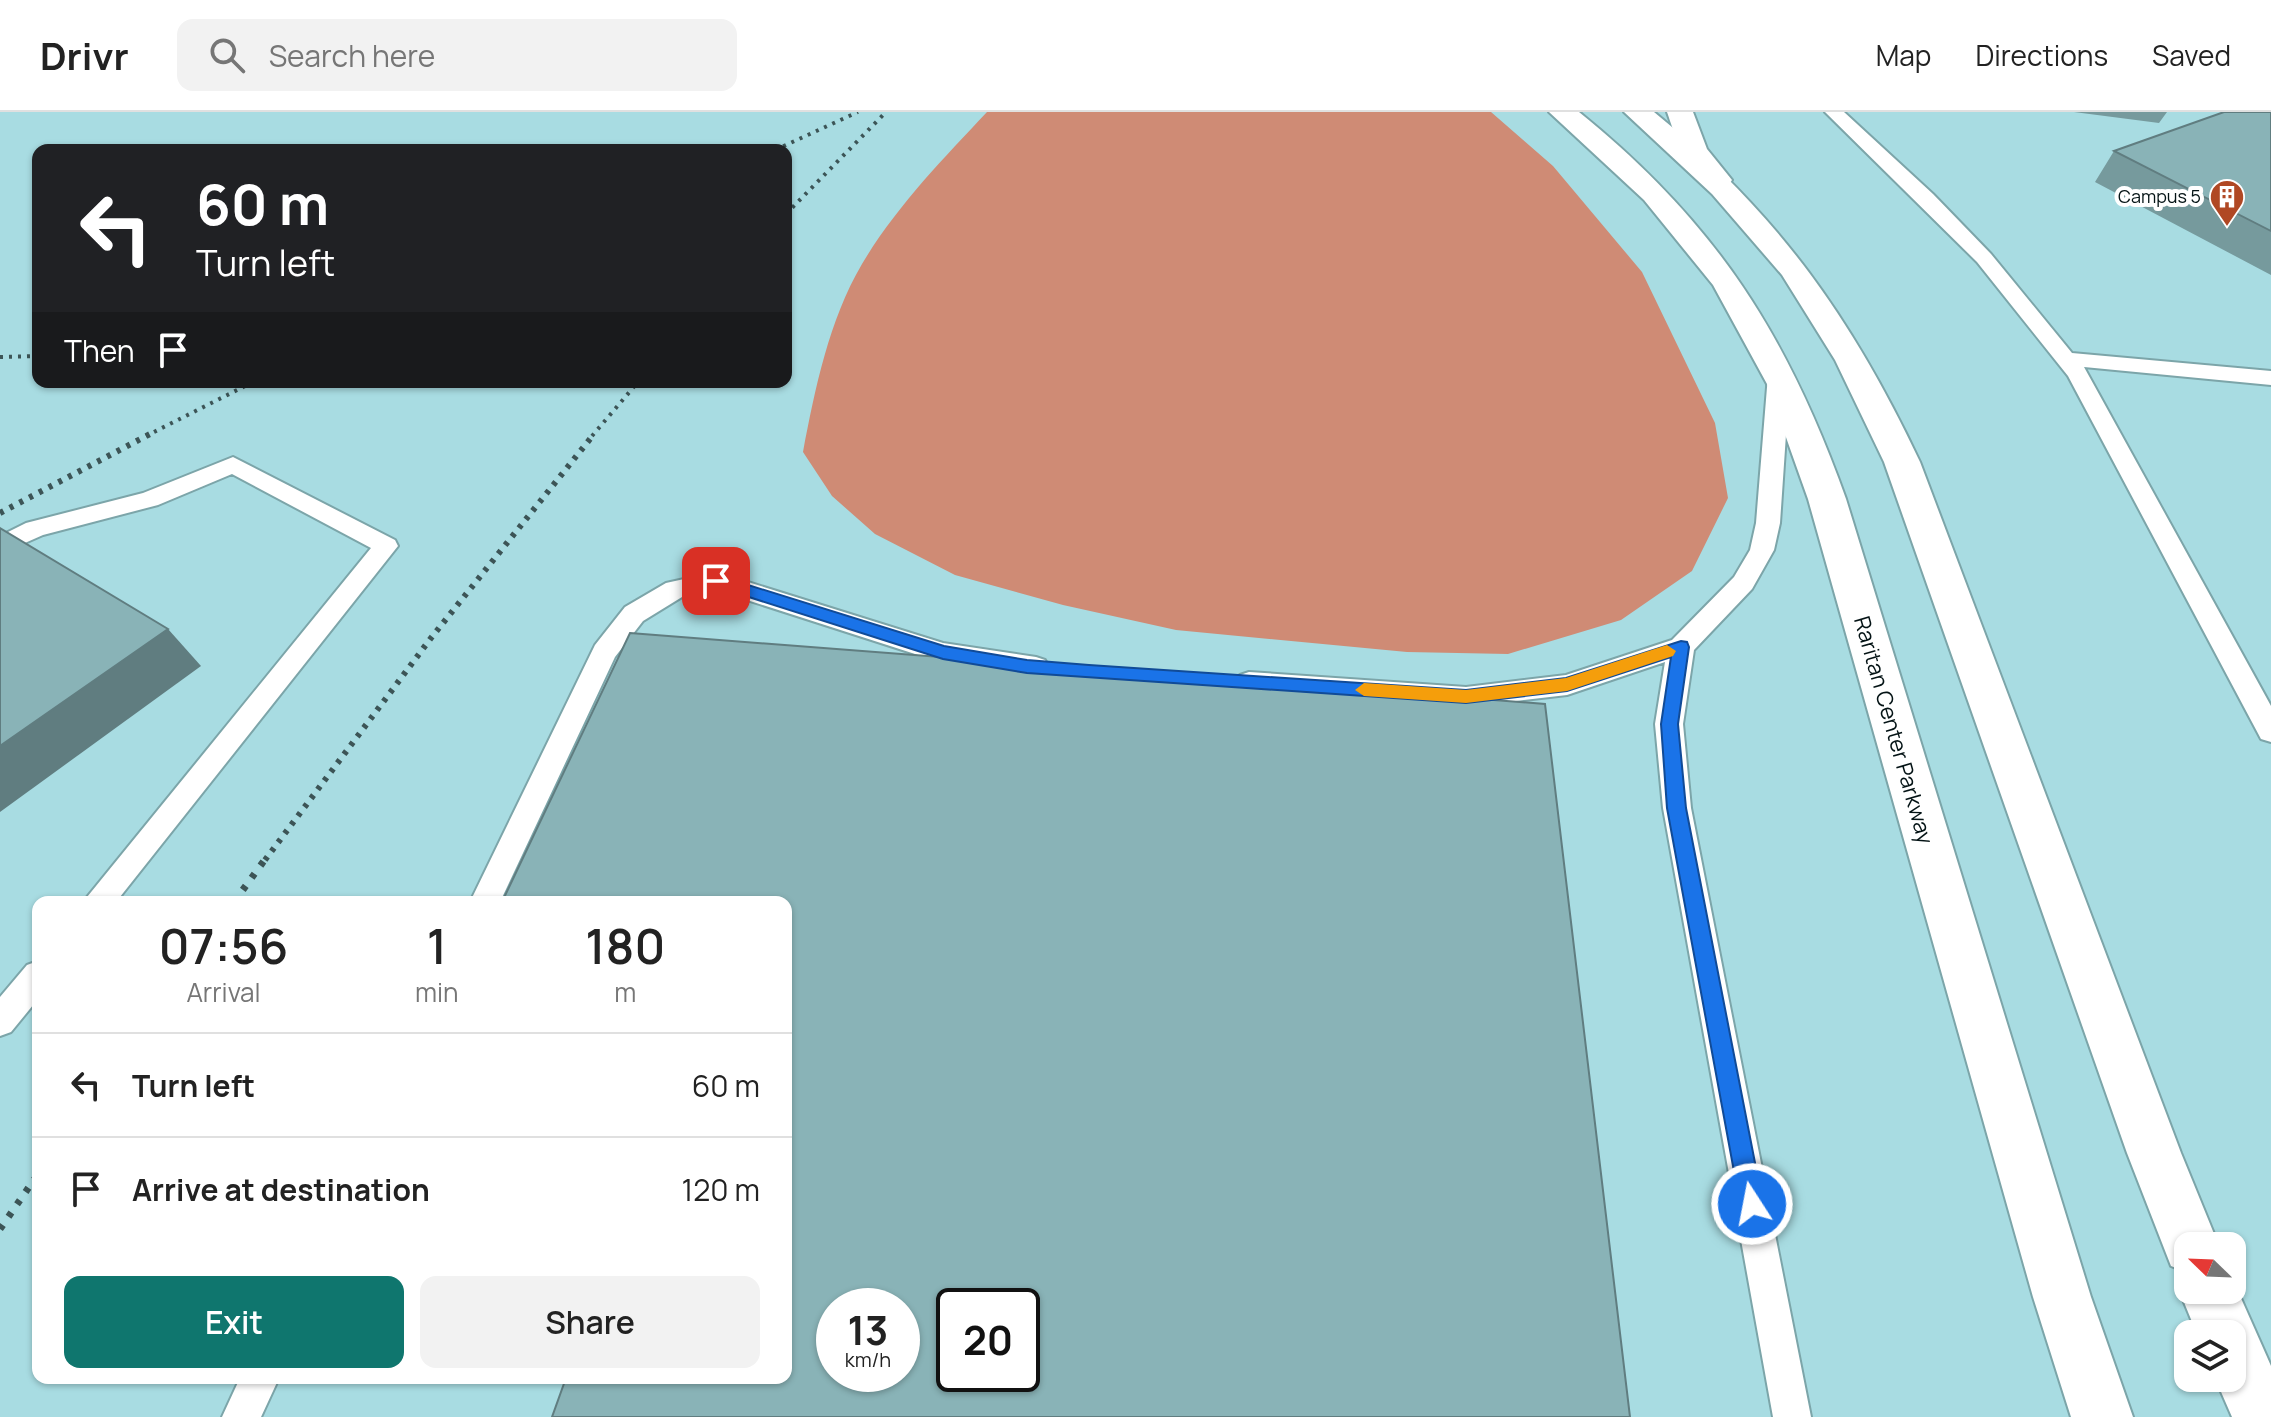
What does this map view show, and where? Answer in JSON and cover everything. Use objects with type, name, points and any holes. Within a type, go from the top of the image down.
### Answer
[{"type":"street","name":"Raritan Center Parkway","points":[[1562,112],[1634,173],[1699,243],[1746,311],[1780,373],[1820,477],[2062,1297],[2102,1417]]},
{"type":"street","points":[[1637,112],[1718,180]]},
{"type":"street","points":[[1680,112],[1694,151],[1816,297],[1876,402],[1902,462],[2185,1232]]},
{"type":"street","points":[[2246,1379],[2263,1417]]},
{"type":"lane","points":[[1834,112],[1954,227],[2025,305],[2067,359],[2096,402],[2271,731]]},
{"type":"lane","points":[[2067,359],[2271,378]]},
{"type":"lane","points":[[1231,681],[1466,697],[1567,685],[1681,647],[1743,583],[1762,550],[1768,523],[1780,373]]},
{"type":"lane","points":[[0,546],[35,529],[150,499],[233,465],[386,546],[103,896]]},
{"type":"lane","points":[[488,896],[604,652],[634,614],[675,589],[716,581],[943,653],[1058,669]]},
{"type":"lane","points":[[1681,647],[1669,724],[1677,808],[1792,1417]]},
{"type":"lane","points":[[0,1021],[32,982]]},
{"type":"lane","points":[[241,1417],[257,1384]]},
{"type":"shaded area","points":[[0,112],[2271,112],[2271,1417],[0,1417]]},
{"type":"shaded area","points":[[987,112],[1491,112],[1553,166],[1642,272],[1715,423],[1728,498],[1692,571],[1621,620],[1508,654],[1407,652],[1176,630],[1063,605],[955,575],[875,534],[832,496],[803,452],[825,355],[850,286],[875,243],[920,185]]},
{"type":"building","points":[[2224,112],[2271,112],[2271,231],[2114,151]]},
{"type":"building","points":[[0,528],[168,629],[0,746]]},
{"type":"building","points":[[630,633],[1545,704],[1630,1417],[552,1417],[564,1384],[792,1384],[792,896],[505,896]]},
{"type":"railway","points":[[788,144],[858,112]]},
{"type":"railway","points":[[792,208],[886,112]]},
{"type":"railway","points":[[0,357],[32,356]]},
{"type":"railway","points":[[146,436],[241,388]]},
{"type":"railway","points":[[592,436],[633,388]]},
{"type":"railway","points":[[0,513],[150,434]]},
{"type":"railway","points":[[265,860],[431,638],[594,434]]},
{"type":"railway","points":[[238,896],[266,858]]},
{"type":"railway","points":[[0,1229],[32,1183]]},
{"type":"slow traffic","points":[[1364,690],[1466,697],[1567,685],[1667,651]]},
{"type":"place","name":"Campus 5","points":[[2227,228]]},
{"type":"route","points":[[716,581],[943,653],[1027,667],[1466,697],[1567,685],[1681,647],[1669,724],[1677,808],[1752,1204]]}]
